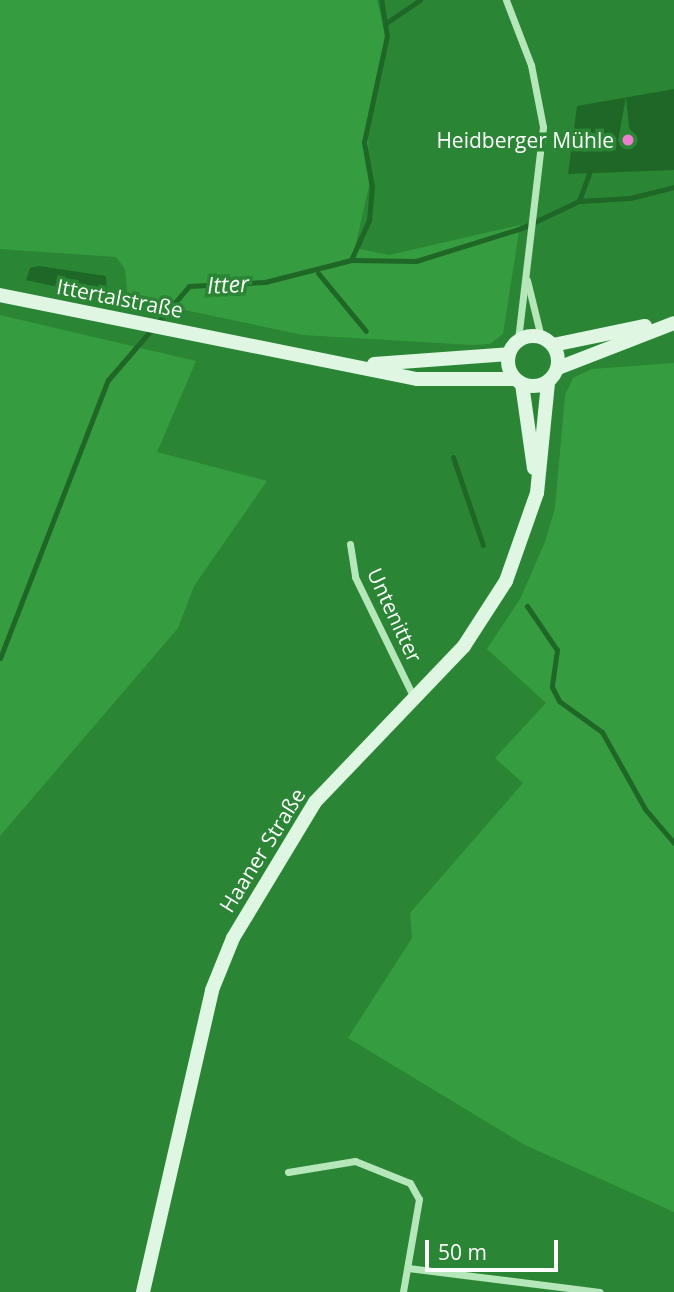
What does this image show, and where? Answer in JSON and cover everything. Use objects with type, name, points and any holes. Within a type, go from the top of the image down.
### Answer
[{"type":"main road","name":"Ittertalstraße","points":[[0,295],[417,379],[548,382]]},
{"type":"main road","points":[[519,381],[509,354],[517,341],[547,341],[674,321]]},
{"type":"main road","points":[[548,382],[558,368],[674,321]]},
{"type":"main road","points":[[547,341],[558,368]]},
{"type":"main road","name":"Ittertalstraße","points":[[355,365],[509,354]]},
{"type":"main road","name":"Haaner Straße","points":[[519,381],[537,493]]},
{"type":"main road","name":"Haaner Straße","points":[[143,1292],[212,990],[233,938],[315,802],[415,699],[486,616],[521,548],[537,493],[548,382]]},
{"type":"street","points":[[506,0],[531,65],[543,127],[517,341]]},
{"type":"street","points":[[526,276],[547,341]]},
{"type":"street","name":"Untenitter","points":[[350,544],[355,577],[415,699]]},
{"type":"street","points":[[288,1172],[355,1161],[410,1183],[418,1199],[404,1292]]},
{"type":"street","points":[[408,1268],[600,1292]]},
{"type":"shaded area","points":[[0,0],[377,0],[387,43],[368,118],[369,185],[355,248],[389,255],[520,225],[503,334],[490,344],[473,345],[303,335],[128,298],[125,269],[116,257],[0,249]]},
{"type":"shaded area","points":[[674,89],[674,170],[568,174],[577,106]]},
{"type":"shaded area","points":[[39,266],[106,276],[107,298],[26,280],[30,268]]},
{"type":"shaded area","points":[[0,315],[196,361],[157,452],[267,481],[194,586],[178,628],[0,836]]},
{"type":"shaded area","points":[[674,363],[674,1212],[525,1145],[348,1038],[412,938],[410,913],[523,783],[495,758],[546,703],[487,649],[520,599],[545,542],[555,508],[565,395],[573,378],[592,369]]},
{"type":"pier","points":[[626,97],[629,128],[638,139],[627,149],[618,141]]},
{"type":"waterway","points":[[351,260],[369,220],[372,187],[364,142],[387,36],[381,0]]},
{"type":"waterway","points":[[386,23],[420,0]]},
{"type":"waterway","points":[[579,201],[589,173]]},
{"type":"waterway","name":"Itter","points":[[0,658],[108,380],[189,286],[265,282],[351,260],[416,261],[522,228],[579,201],[630,198],[674,187]]},
{"type":"waterway","points":[[318,273],[366,331]]},
{"type":"waterway","points":[[453,457],[483,545]]},
{"type":"waterway","points":[[527,606],[557,650],[552,687],[559,701],[602,732],[645,809],[674,843]]},
{"type":"place","name":"Heidberger Mühle","points":[[628,140]]}]
